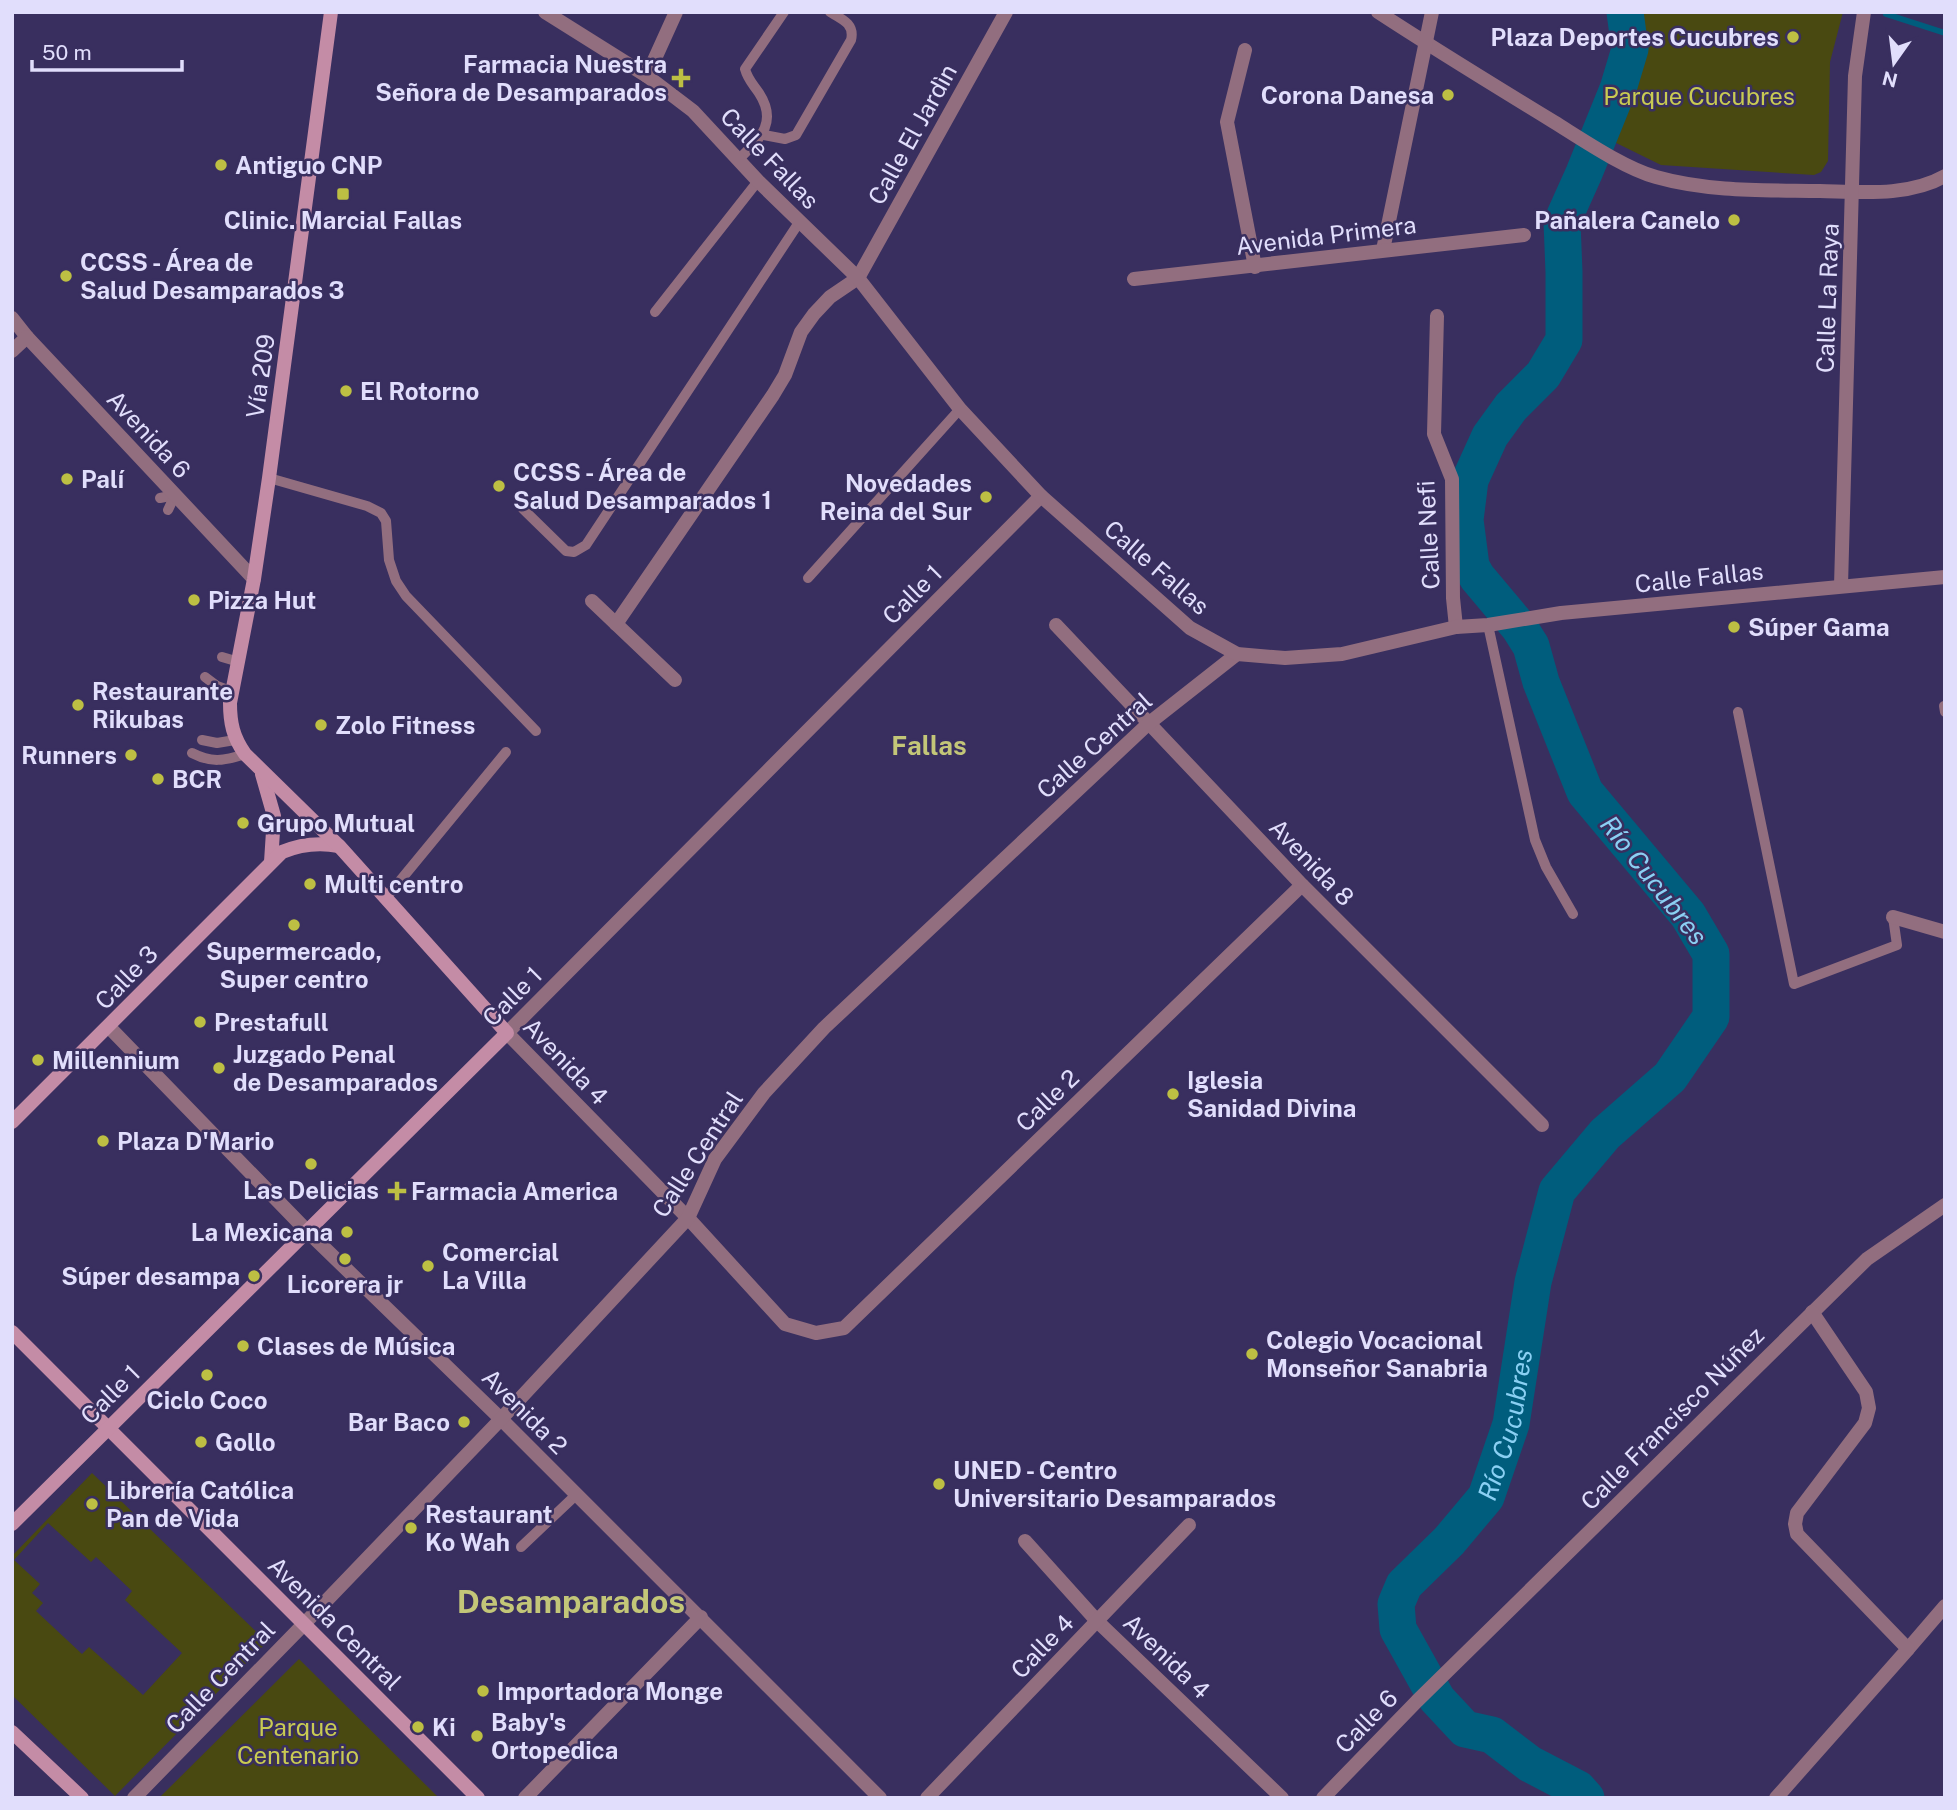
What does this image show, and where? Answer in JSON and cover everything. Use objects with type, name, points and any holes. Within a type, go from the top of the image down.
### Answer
[{"type":"main road","name":"Vía 209","points":[[231,697],[270,478],[331,12]]},
{"type":"main road","name":"Avenida 4","points":[[231,697],[230,721],[235,740],[244,754],[340,847],[507,1033]]},
{"type":"main road","points":[[260,769],[270,794],[274,816],[271,862]]},
{"type":"main road","name":"Calle 3","points":[[12,1122],[282,852],[296,846],[325,844],[340,847]]},
{"type":"main road","name":"Calle 1","points":[[12,1524],[507,1033]]},
{"type":"main road","name":"Avenida Central","points":[[12,1332],[478,1798]]},
{"type":"main road","points":[[12,1732],[82,1798]]},
{"type":"street","name":"Calle Fallas","points":[[545,12],[647,76],[693,111],[758,181],[858,278],[960,409],[1041,496],[1190,628],[1237,654],[1285,658],[1342,654],[1456,628],[1561,613],[1945,577]]},
{"type":"street","points":[[647,76],[676,12]]},
{"type":"street","name":"Calle El Jardìn","points":[[858,278],[1006,12]]},
{"type":"street","points":[[1378,12],[1577,136],[1652,176],[1684,184],[1731,189],[1853,192],[1896,191],[1934,182],[1945,176]]},
{"type":"street","points":[[1383,250],[1432,12]]},
{"type":"street","name":"Calle La Raya","points":[[1841,586],[1855,76],[1864,12]]},
{"type":"street","points":[[1245,50],[1227,122],[1255,267]]},
{"type":"street","name":"Avenida Primera","points":[[1134,279],[1524,235]]},
{"type":"street","points":[[616,624],[773,395],[785,375],[801,332],[830,297],[858,278]]},
{"type":"street","name":"Calle Nefi","points":[[1437,316],[1434,434],[1452,479],[1453,598],[1456,628]]},
{"type":"street","name":"Avenida 6","points":[[12,318],[254,579]]},
{"type":"street","points":[[12,351],[27,337]]},
{"type":"street","name":"Calle 1","points":[[507,1033],[1041,496]]},
{"type":"street","points":[[592,601],[675,680]]},
{"type":"street","name":"Avenida 8","points":[[1056,625],[1302,885],[1542,1125]]},
{"type":"street","name":"Calle Central","points":[[134,1798],[501,1419],[688,1217],[715,1159],[764,1093],[824,1028],[1148,724],[1237,654]]},
{"type":"street","name":"Calle 2","points":[[816,1333],[844,1328],[1302,885]]},
{"type":"street","points":[[1892,917],[1945,932]]},
{"type":"street","name":"Avenida 2","points":[[109,1027],[308,1232],[501,1419],[880,1798]]},
{"type":"street","name":"Avenida 4","points":[[507,1033],[688,1217],[785,1324],[816,1333]]},
{"type":"street","name":"Calle Francisco Núñez","points":[[1442,1677],[1867,1259],[1945,1205]]},
{"type":"street","points":[[1812,1312],[1866,1392],[1869,1408],[1865,1423],[1797,1513],[1797,1534],[1908,1650]]},
{"type":"street","name":"Calle 4","points":[[927,1798],[1189,1525]]},
{"type":"street","name":"Avenida 4","points":[[1025,1541],[1097,1621],[1282,1798]]},
{"type":"street","points":[[1776,1798],[1945,1606]]},
{"type":"street","points":[[525,1798],[701,1617]]},
{"type":"street","name":"Calle 6","points":[[1324,1798],[1442,1677]]},
{"type":"lane","points":[[738,160],[764,135],[767,117],[765,103],[747,79],[745,69],[784,12]]},
{"type":"lane","points":[[764,135],[785,139],[796,135],[851,40],[853,33],[849,24],[830,12]]},
{"type":"lane","points":[[655,312],[758,181]]},
{"type":"lane","points":[[523,509],[566,551],[574,552],[586,545],[800,221]]},
{"type":"lane","points":[[808,578],[960,409]]},
{"type":"lane","points":[[270,478],[366,506],[381,513],[386,521],[390,561],[396,581],[406,596],[536,731]]},
{"type":"lane","points":[[160,498],[175,495]]},
{"type":"lane","points":[[168,510],[175,495]]},
{"type":"lane","points":[[1492,624],[1535,840],[1546,867],[1573,914]]},
{"type":"lane","points":[[222,657],[239,662]]},
{"type":"lane","points":[[205,677],[231,697]]},
{"type":"lane","points":[[1738,712],[1794,984],[1897,945],[1892,917]]},
{"type":"lane","points":[[202,740],[217,743],[235,740]]},
{"type":"lane","points":[[192,752],[204,759],[223,761],[244,754]]},
{"type":"lane","points":[[385,899],[506,752]]},
{"type":"lane","points":[[521,1547],[576,1494]]},
{"type":"green space","name":"Parque Cucubres","points":[[1644,12],[1843,12],[1830,62],[1828,161],[1821,172],[1814,175],[1661,165],[1604,137],[1636,60]]},
{"type":"green space","points":[[92,1473],[267,1642],[115,1796],[12,1695],[12,1556]],"holes":[[[48,1523],[91,1562],[96,1557],[132,1591],[125,1600],[182,1653],[143,1695],[89,1647],[82,1654],[36,1611],[43,1603],[32,1593],[40,1584],[14,1560]]]},
{"type":"green space","name":"Parque Centenario","points":[[299,1659],[439,1798],[159,1798]]},
{"type":"waterway","name":"Río Cucubres","points":[[1586,1798],[1578,1789],[1530,1764],[1492,1735],[1465,1729],[1437,1699],[1398,1629],[1396,1604],[1404,1585],[1449,1541],[1486,1497],[1511,1424],[1533,1282],[1557,1191],[1605,1134],[1670,1077],[1711,1017],[1711,954],[1688,915],[1585,792],[1541,682],[1531,646],[1471,566],[1465,520],[1470,480],[1490,436],[1511,407],[1543,375],[1564,340],[1562,222],[1618,89],[1630,49],[1625,12]]},
{"type":"waterway","points":[[1886,14],[1945,33]]},
{"type":"place","name":"Plaza Deportes Cucubres","points":[[1793,37]]},
{"type":"place","name":"Farmacia Nuestra Señora de Desamparados","points":[[681,78]]},
{"type":"place","name":"Corona Danesa","points":[[1448,95]]},
{"type":"place","name":"Antiguo CNP","points":[[221,165]]},
{"type":"place","name":"Clinic. Marcial Fallas","points":[[343,194]]},
{"type":"place","name":"Pañalera Canelo","points":[[1734,220]]},
{"type":"place","name":"CCSS - Área de Salud Desamparados 3","points":[[66,276]]},
{"type":"place","name":"El Rotorno","points":[[346,391]]},
{"type":"place","name":"Palí","points":[[67,479]]},
{"type":"place","name":"CCSS - Área de Salud Desamparados 1","points":[[499,486]]},
{"type":"place","name":"Novedades Reina del Sur","points":[[986,497]]},
{"type":"place","name":"Pizza Hut","points":[[194,600]]},
{"type":"place","name":"Súper Gama","points":[[1734,627]]},
{"type":"place","name":"Restaurante Rikubas","points":[[78,705]]},
{"type":"place","name":"Zolo Fitness","points":[[321,725]]},
{"type":"place","name":"Runners","points":[[131,755]]},
{"type":"place","name":"BCR","points":[[158,779]]},
{"type":"place","name":"Grupo Mutual","points":[[243,823]]},
{"type":"place","name":"Multi centro","points":[[310,884]]},
{"type":"place","name":"Supermercado, Super centro","points":[[294,925]]},
{"type":"place","name":"Prestafull","points":[[200,1022]]},
{"type":"place","name":"Millennium","points":[[38,1060]]},
{"type":"place","name":"Juzgado Penal de Desamparados","points":[[219,1068]]},
{"type":"place","name":"Iglesia Sanidad Divina","points":[[1173,1094]]},
{"type":"place","name":"Plaza D'Mario","points":[[103,1141]]},
{"type":"place","name":"Las Delicias","points":[[311,1164]]},
{"type":"place","name":"Farmacia America","points":[[397,1191]]},
{"type":"place","name":"La Mexicana","points":[[347,1232]]},
{"type":"place","name":"Licorera jr","points":[[345,1259]]},
{"type":"place","name":"Comercial La Villa","points":[[428,1266]]},
{"type":"place","name":"Súper desampa","points":[[254,1276]]},
{"type":"place","name":"Clases de Música","points":[[243,1346]]},
{"type":"place","name":"Colegio Vocacional Monseñor Sanabria","points":[[1252,1354]]},
{"type":"place","name":"Ciclo Coco","points":[[207,1375]]},
{"type":"place","name":"Bar Baco","points":[[464,1422]]},
{"type":"place","name":"Gollo","points":[[201,1442]]},
{"type":"place","name":"UNED - Centro Universitario Desamparados","points":[[939,1484]]},
{"type":"place","name":"Librería Católica Pan de Vida","points":[[92,1504]]},
{"type":"place","name":"Restaurant Ko Wah","points":[[411,1528]]},
{"type":"place","name":"Importadora Monge","points":[[483,1691]]},
{"type":"place","name":"Ki","points":[[418,1727]]},
{"type":"place","name":"Baby's Ortopedica","points":[[477,1736]]},
{"type":"district","name":"Fallas","points":[[929,745]]},
{"type":"district","name":"Desamparados","points":[[571,1601]]}]
